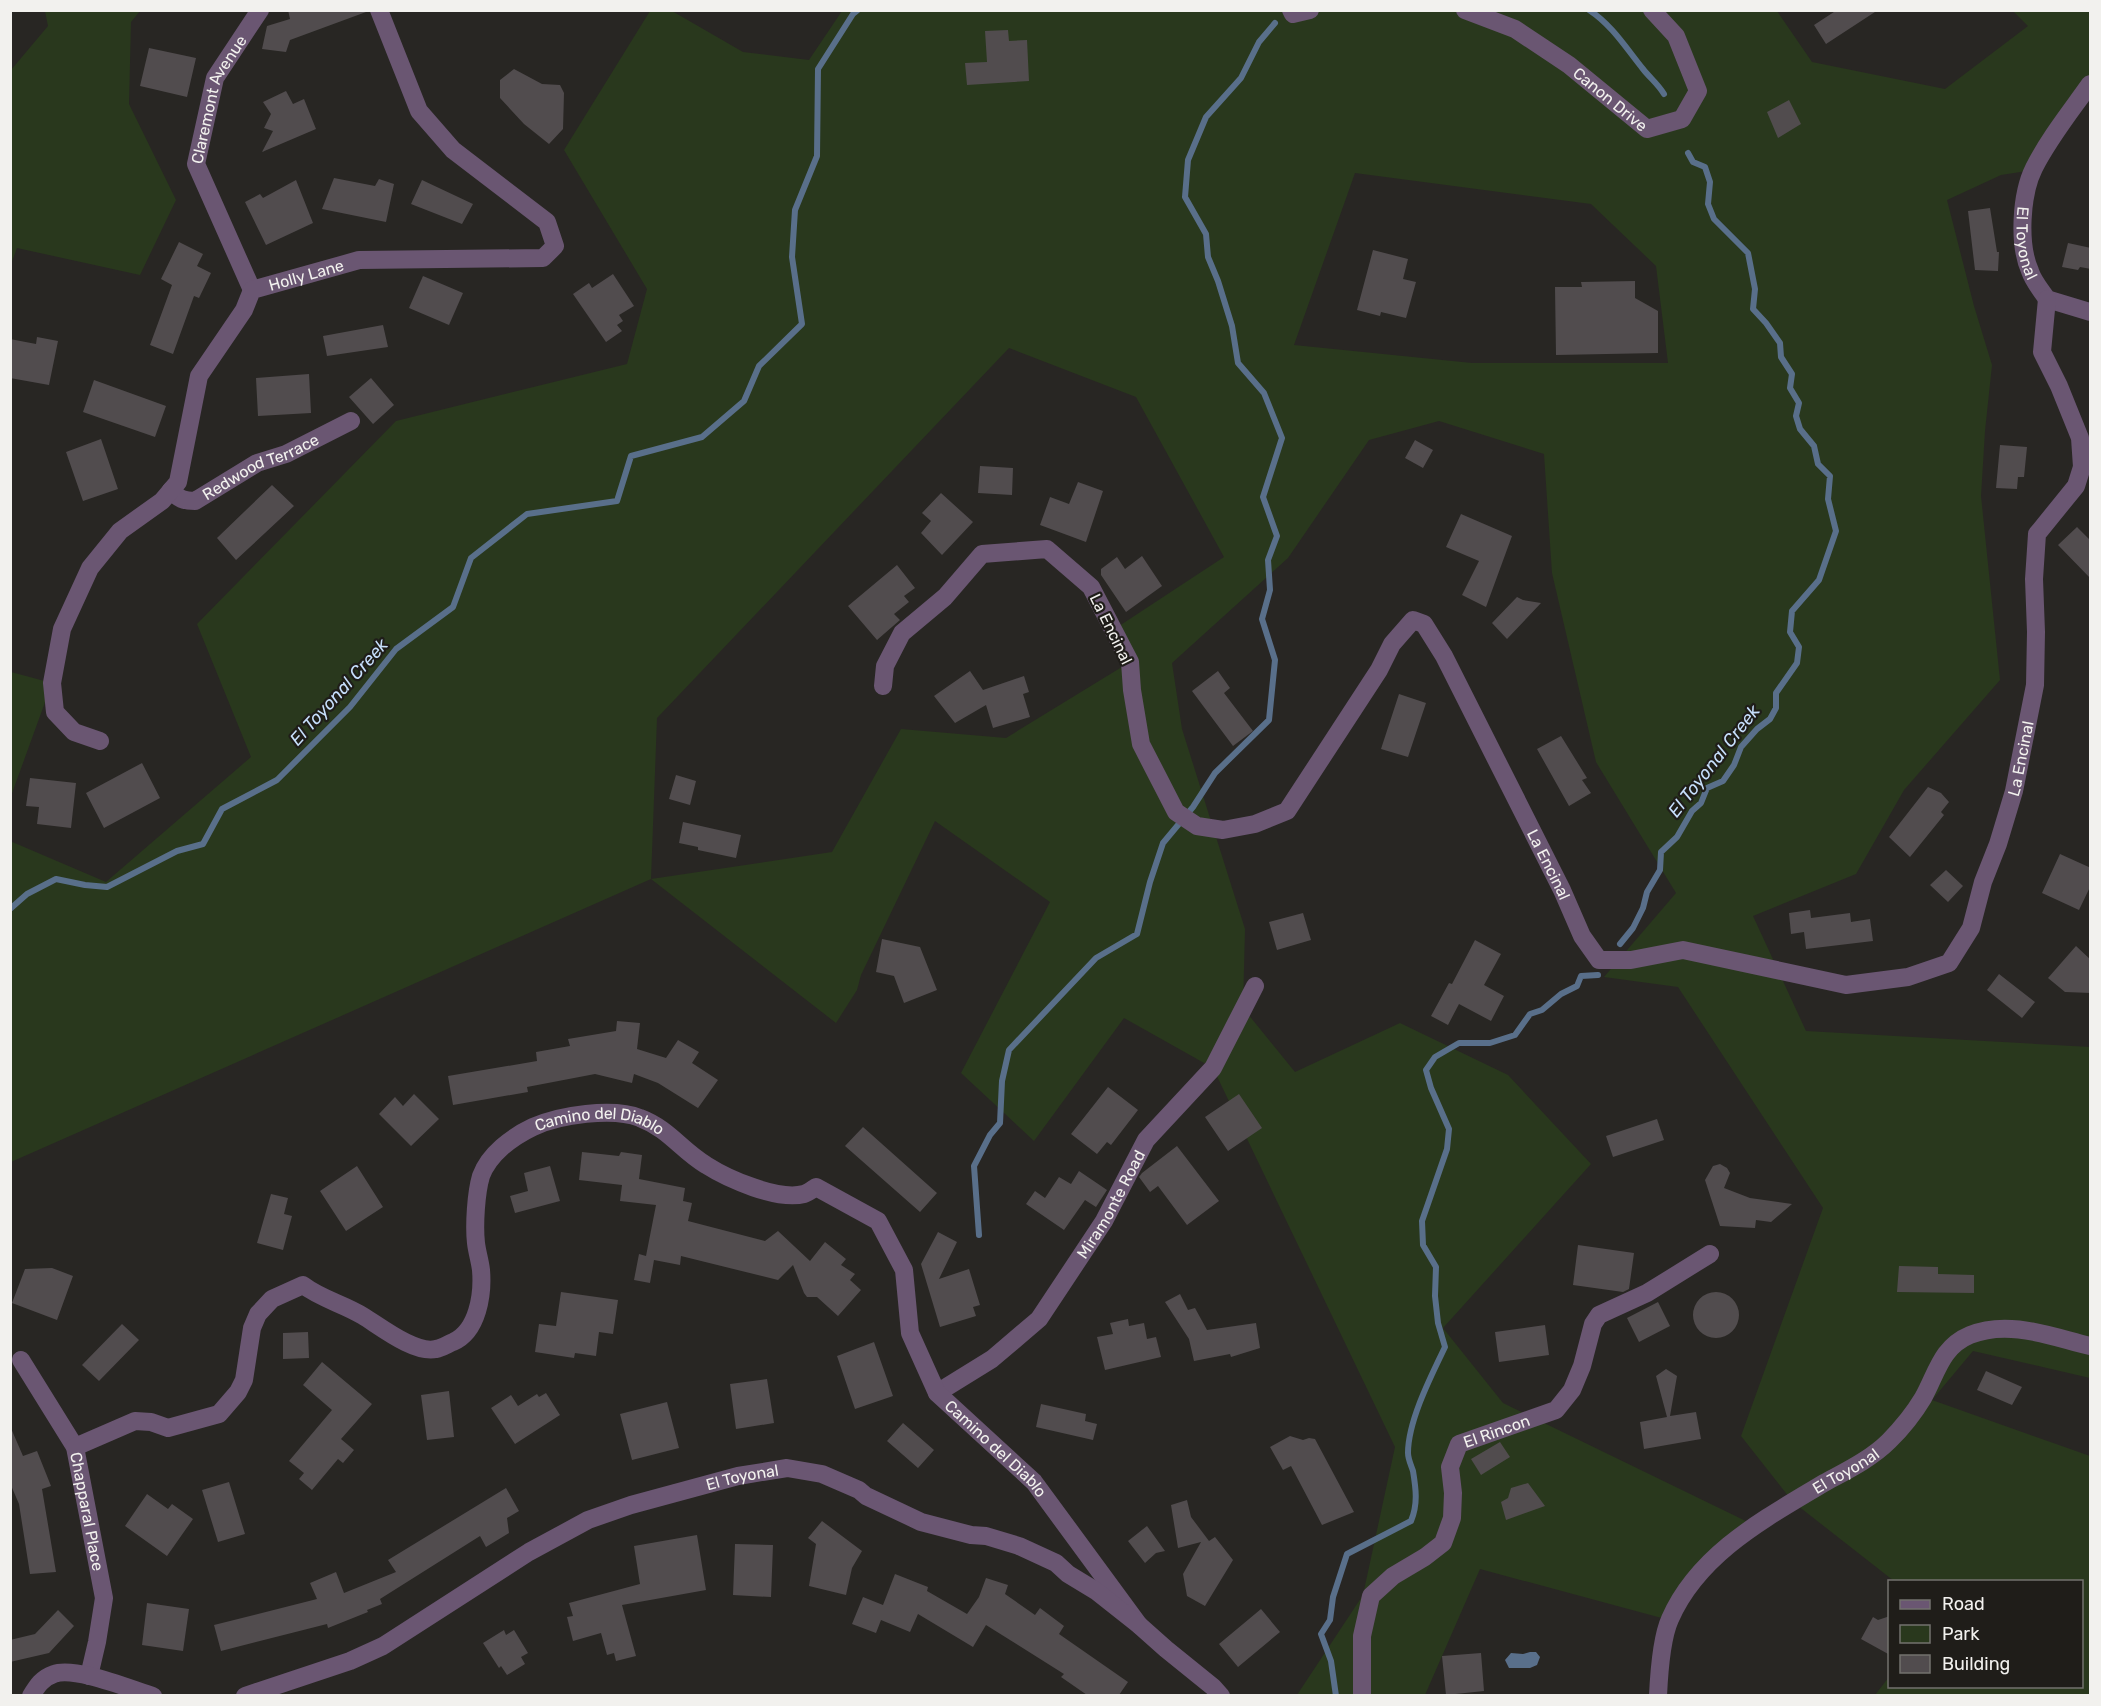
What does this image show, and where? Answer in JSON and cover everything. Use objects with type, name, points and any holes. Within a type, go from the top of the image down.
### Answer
[{"type":"street","name":"Claremont Avenue","points":[[252,290],[196,164],[215,78],[260,10]]},
{"type":"street","name":"Holly Lane","points":[[100,741],[74,732],[56,712],[52,683],[62,629],[90,568],[120,531],[162,501],[178,482],[199,376],[244,310],[252,290],[359,260],[543,258],[555,246],[547,222],[453,150],[419,111],[379,10]]},
{"type":"street","points":[[1291,10],[1293,14],[1310,10]]},
{"type":"street","name":"Canon Drive","points":[[1465,10],[1515,29],[1569,65],[1647,129],[1682,119],[1698,91],[1676,36],[1652,10]]},
{"type":"street","name":"El Toyonal","points":[[2091,84],[2051,140],[2033,170],[2024,202],[2023,239],[2029,271],[2047,298],[2091,312]]},
{"type":"street","name":"La Encinal","points":[[884,686],[885,666],[902,633],[945,597],[982,554],[1047,549],[1091,587],[1130,662],[1141,744],[1176,812],[1197,826],[1223,830],[1255,824],[1287,811],[1379,670],[1392,644],[1413,620],[1424,624],[1444,656],[1562,890],[1582,936],[1599,960],[1631,960],[1683,950],[1846,985],[1918,974],[1949,963],[1971,928],[1983,882],[1998,844],[2014,791],[2035,685],[2034,579],[2037,534],[2076,486],[2082,467],[2080,438],[2059,386],[2042,352],[2047,298]]},
{"type":"street","name":"Redwood Terrace","points":[[171,490],[185,501],[195,501],[257,463],[286,454],[351,421]]},
{"type":"street","name":"Miramonte Road","points":[[937,1393],[992,1359],[1039,1320],[1104,1221],[1146,1140],[1213,1068],[1256,986]]},
{"type":"street","name":"Camino del Diablo","points":[[75,1447],[135,1421],[151,1422],[168,1428],[219,1414],[238,1392],[244,1380],[252,1328],[258,1314],[272,1299],[303,1285],[356,1312],[394,1336],[424,1350],[436,1349],[460,1339],[473,1322],[482,1291],[481,1268],[476,1242],[478,1192],[488,1160],[500,1149],[532,1128],[547,1122],[596,1114],[626,1114],[663,1129],[705,1165],[746,1186],[790,1194],[804,1194],[816,1187],[878,1221],[904,1270],[910,1333],[937,1393],[1034,1482],[1139,1625]]},
{"type":"street","name":"El Rincon","points":[[1362,1695],[1362,1636],[1371,1596],[1392,1576],[1425,1557],[1443,1543],[1452,1518],[1453,1493],[1450,1467],[1459,1444],[1556,1410],[1572,1390],[1582,1366],[1593,1324],[1599,1315],[1647,1293],[1710,1254]]},
{"type":"street","name":"El Toyonal","points":[[1659,1695],[1664,1640],[1669,1620],[1689,1585],[1720,1552],[1754,1525],[1858,1464],[1887,1443],[1922,1399],[1944,1354],[1955,1342],[1990,1329],[2008,1327],[2091,1346]]},
{"type":"street","name":"Chapparal Place","points":[[21,1360],[75,1447],[104,1598],[89,1676]]},
{"type":"street","name":"El Toyonal","points":[[245,1695],[350,1661],[383,1646],[529,1552],[588,1520],[631,1505],[738,1476],[787,1468],[822,1474],[921,1522],[971,1535],[986,1536],[1019,1546],[1056,1563],[1139,1625],[1221,1695]]},
{"type":"street","points":[[31,1695],[38,1682],[54,1673],[71,1671],[89,1676],[125,1692],[153,1695]]},
{"type":"green space","points":[[45,11],[140,11],[131,22],[129,104],[176,200],[140,275],[17,248],[11,264],[11,70],[48,26]]},
{"type":"green space","points":[[650,11],[672,11],[743,52],[809,60],[842,11],[1777,11],[1812,62],[1945,89],[2028,26],[2013,11],[2090,11],[2090,84],[2033,170],[2001,175],[1947,200],[1974,306],[1992,365],[1981,496],[2000,680],[1904,790],[1856,874],[1753,916],[1806,1031],[2090,1047],[2090,1378],[1973,1351],[1932,1400],[2090,1456],[2090,1695],[1875,1695],[1888,1678],[1888,1688],[2083,1688],[2083,1580],[1893,1580],[1793,1502],[1741,1436],[1823,1208],[1678,987],[1604,977],[1676,893],[1596,762],[1552,573],[1544,454],[1439,421],[1369,440],[1288,558],[1172,663],[1182,729],[1245,929],[1243,1008],[1295,1072],[1400,1023],[1508,1075],[1591,1164],[1443,1328],[1503,1403],[1754,1525],[1669,1620],[1480,1569],[1425,1695],[1297,1695],[1363,1595],[1395,1447],[1213,1068],[1124,1018],[1034,1141],[961,1073],[1050,902],[935,821],[861,975],[857,990],[836,1023],[651,879],[11,1162],[10,841],[106,882],[251,757],[197,624],[396,421],[627,364],[647,289],[564,150]],"holes":[[[1355,173],[1591,204],[1656,266],[1668,363],[1472,363],[1294,345]],[[1009,348],[1136,397],[1224,557],[1113,630],[1130,662],[1006,738],[901,729],[832,852],[651,879],[657,718]]]},
{"type":"green space","points":[[11,672],[52,683],[11,796]]},
{"type":"water","points":[[1536,1652],[1540,1657],[1537,1665],[1530,1668],[1509,1668],[1505,1660],[1511,1653]]},
{"type":"building","points":[[288,10],[366,10],[366,12],[290,40],[286,52],[262,49],[267,26],[290,19]]},
{"type":"building","points":[[1837,10],[1878,10],[1826,44],[1814,25]]},
{"type":"building","points":[[1008,30],[1009,41],[1027,40],[1029,81],[967,85],[965,63],[987,62],[985,31]]},
{"type":"building","points":[[149,48],[196,58],[187,97],[140,86]]},
{"type":"building","points":[[514,69],[542,84],[560,85],[564,93],[563,129],[549,144],[524,124],[500,98],[500,80]]},
{"type":"building","points":[[286,91],[293,104],[304,99],[316,129],[262,152],[273,131],[264,128],[271,114],[263,102]]},
{"type":"building","points":[[1789,100],[1801,124],[1778,138],[1767,112]]},
{"type":"building","points":[[334,178],[375,186],[379,179],[394,184],[386,222],[322,209]]},
{"type":"building","points":[[296,180],[313,223],[266,245],[245,202],[260,194],[263,198]]},
{"type":"building","points":[[422,180],[473,204],[462,224],[411,204]]},
{"type":"building","points":[[1990,208],[1997,252],[1999,252],[1998,271],[1975,270],[1968,211]]},
{"type":"building","points":[[179,242],[203,254],[197,266],[211,273],[199,298],[194,296],[173,354],[150,345],[172,285],[161,279]]},
{"type":"building","points":[[2068,243],[2091,248],[2091,269],[2080,267],[2078,270],[2062,267]]},
{"type":"building","points":[[1373,250],[1408,259],[1403,279],[1416,282],[1406,318],[1381,312],[1380,316],[1357,310]]},
{"type":"building","points":[[613,274],[634,306],[619,315],[623,321],[617,325],[622,331],[606,342],[573,294],[589,283],[592,288]]},
{"type":"building","points":[[423,276],[463,293],[449,325],[409,308]]},
{"type":"building","points":[[1635,281],[1635,298],[1658,311],[1658,353],[1556,355],[1555,287],[1582,287],[1581,282]]},
{"type":"building","points":[[383,325],[388,347],[327,356],[323,336]]},
{"type":"building","points":[[37,337],[58,341],[49,385],[10,378],[10,339],[36,344]]},
{"type":"building","points":[[309,374],[311,413],[258,416],[256,378]]},
{"type":"building","points":[[371,378],[394,405],[373,424],[349,397]]},
{"type":"building","points":[[94,380],[166,406],[155,437],[83,412]]},
{"type":"building","points":[[101,439],[118,489],[83,501],[66,452]]},
{"type":"building","points":[[1415,440],[1433,450],[1423,468],[1405,458]]},
{"type":"building","points":[[2000,445],[2027,447],[2024,477],[2018,477],[2017,489],[1996,488]]},
{"type":"building","points":[[980,466],[1013,468],[1012,495],[978,493]]},
{"type":"building","points":[[1078,482],[1103,491],[1086,542],[1040,525],[1050,497],[1069,504]]},
{"type":"building","points":[[272,485],[294,506],[236,560],[217,538]]},
{"type":"building","points":[[941,493],[973,522],[942,555],[921,533],[931,521],[922,513]]},
{"type":"building","points":[[1461,514],[1512,536],[1486,607],[1462,595],[1479,561],[1446,547]]},
{"type":"building","points":[[2077,527],[2091,541],[2091,579],[2058,545]]},
{"type":"building","points":[[1142,556],[1162,586],[1126,612],[1101,575],[1101,569],[1117,557],[1125,569]]},
{"type":"building","points":[[897,565],[915,588],[904,596],[909,602],[894,614],[900,620],[877,640],[848,606]]},
{"type":"building","points":[[1517,597],[1541,603],[1507,639],[1492,623]]},
{"type":"building","points":[[970,671],[983,690],[1024,676],[1029,692],[1023,694],[1030,717],[993,728],[986,705],[955,723],[934,696]]},
{"type":"building","points":[[1218,671],[1230,688],[1224,693],[1253,731],[1233,746],[1192,691]]},
{"type":"building","points":[[1399,694],[1426,703],[1408,757],[1381,749]]},
{"type":"building","points":[[1561,736],[1587,778],[1582,780],[1591,793],[1569,806],[1537,749]]},
{"type":"building","points":[[142,763],[160,798],[104,828],[86,793]]},
{"type":"building","points":[[676,775],[696,781],[690,805],[669,799]]},
{"type":"building","points":[[30,778],[76,783],[71,828],[37,824],[39,807],[26,806]]},
{"type":"building","points":[[1928,787],[1941,793],[1949,802],[1941,812],[1944,815],[1910,857],[1889,837]]},
{"type":"building","points":[[683,822],[741,835],[736,858],[698,850],[698,847],[679,843]]},
{"type":"building","points":[[2060,854],[2091,868],[2091,885],[2079,910],[2042,893]]},
{"type":"building","points":[[1946,870],[1963,886],[1948,902],[1930,885]]},
{"type":"building","points":[[1810,910],[1811,918],[1850,913],[1851,922],[1870,919],[1873,941],[1806,949],[1804,932],[1791,934],[1789,913]]},
{"type":"building","points":[[1303,913],[1311,940],[1277,950],[1269,922]]},
{"type":"building","points":[[882,939],[920,947],[937,990],[904,1003],[894,976],[876,972]]},
{"type":"building","points":[[1475,940],[1501,954],[1484,985],[1504,996],[1491,1021],[1459,1004],[1448,1025],[1431,1016],[1449,983],[1452,984]]},
{"type":"building","points":[[2076,946],[2091,960],[2091,993],[2065,992],[2048,978]]},
{"type":"building","points":[[1999,974],[2035,1002],[2022,1018],[1987,990]]},
{"type":"building","points":[[617,1021],[640,1023],[637,1049],[666,1058],[678,1040],[699,1052],[692,1063],[718,1080],[698,1108],[658,1083],[634,1074],[632,1083],[595,1074],[527,1087],[528,1092],[453,1105],[448,1076],[537,1061],[536,1052],[570,1046],[568,1039],[616,1031]]},
{"type":"building","points":[[1108,1087],[1138,1110],[1111,1145],[1107,1142],[1097,1154],[1071,1134]]},
{"type":"building","points":[[414,1094],[439,1119],[411,1146],[379,1114],[395,1097],[403,1106]]},
{"type":"building","points":[[1239,1094],[1262,1128],[1228,1151],[1205,1117]]},
{"type":"building","points":[[1657,1119],[1664,1140],[1613,1157],[1606,1136]]},
{"type":"building","points":[[863,1127],[937,1193],[920,1212],[845,1146]]},
{"type":"building","points":[[1177,1146],[1219,1201],[1187,1225],[1158,1186],[1150,1192],[1139,1177]]},
{"type":"building","points":[[582,1152],[619,1156],[621,1152],[642,1155],[639,1179],[685,1188],[683,1201],[692,1203],[688,1221],[765,1241],[778,1231],[810,1261],[825,1242],[846,1259],[841,1265],[855,1274],[850,1280],[861,1290],[838,1316],[817,1297],[807,1297],[793,1265],[778,1280],[681,1256],[680,1265],[654,1260],[650,1283],[634,1280],[639,1254],[646,1256],[656,1205],[620,1201],[622,1185],[579,1180]]},
{"type":"building","points":[[1720,1164],[1730,1173],[1724,1188],[1750,1198],[1792,1204],[1771,1222],[1756,1220],[1755,1228],[1720,1226],[1705,1180],[1713,1166]]},
{"type":"building","points":[[357,1166],[383,1207],[346,1231],[320,1191]]},
{"type":"building","points":[[550,1166],[560,1201],[515,1213],[510,1196],[528,1191],[524,1173]]},
{"type":"building","points":[[1079,1171],[1107,1190],[1096,1207],[1085,1200],[1064,1230],[1026,1204],[1035,1191],[1045,1198],[1059,1177],[1071,1184]]},
{"type":"building","points":[[271,1194],[288,1198],[284,1214],[292,1216],[283,1250],[257,1243]]},
{"type":"building","points":[[938,1232],[957,1242],[939,1279],[969,1269],[980,1305],[973,1307],[976,1316],[940,1327],[921,1264]]},
{"type":"building","points":[[1578,1245],[1634,1253],[1629,1289],[1623,1292],[1573,1285]]},
{"type":"building","points":[[1899,1266],[1938,1267],[1938,1274],[1974,1275],[1974,1293],[1897,1292]]},
{"type":"building","points":[[52,1268],[73,1276],[57,1320],[12,1303],[25,1269]]},
{"type":"building","points":[[561,1292],[618,1300],[613,1334],[599,1332],[596,1356],[575,1353],[574,1358],[535,1352],[539,1324],[556,1326]]},
{"type":"building","points":[[1716,1292],[1732,1299],[1739,1315],[1732,1331],[1716,1338],[1700,1331],[1693,1315],[1700,1299]]},
{"type":"building","points":[[1180,1294],[1188,1310],[1195,1308],[1207,1330],[1256,1323],[1260,1348],[1231,1357],[1230,1354],[1194,1361],[1189,1339],[1165,1302]]},
{"type":"building","points":[[1658,1302],[1670,1326],[1639,1342],[1627,1318]]},
{"type":"building","points":[[1128,1319],[1129,1326],[1144,1323],[1147,1339],[1156,1337],[1161,1357],[1105,1370],[1097,1337],[1113,1334],[1110,1323]]},
{"type":"building","points":[[122,1324],[139,1340],[99,1381],[82,1365]]},
{"type":"building","points":[[1545,1325],[1549,1355],[1499,1362],[1495,1332]]},
{"type":"building","points":[[308,1332],[309,1358],[283,1359],[283,1333]]},
{"type":"building","points":[[874,1342],[893,1396],[855,1409],[837,1356]]},
{"type":"building","points":[[322,1362],[372,1404],[341,1439],[354,1450],[343,1463],[338,1459],[312,1490],[299,1479],[304,1473],[289,1461],[332,1410],[303,1385]]},
{"type":"building","points":[[1666,1369],[1677,1376],[1670,1416],[1696,1412],[1701,1439],[1644,1449],[1640,1422],[1667,1417],[1656,1376]]},
{"type":"building","points":[[1986,1371],[2022,1387],[2012,1405],[1977,1390]]},
{"type":"building","points":[[767,1379],[774,1423],[736,1429],[730,1384]]},
{"type":"building","points":[[449,1391],[454,1437],[427,1440],[421,1395]]},
{"type":"building","points":[[546,1393],[560,1415],[515,1444],[491,1408],[511,1395],[518,1406],[537,1394],[539,1397]]},
{"type":"building","points":[[667,1402],[679,1448],[632,1460],[620,1414]]},
{"type":"building","points":[[1041,1404],[1086,1414],[1085,1421],[1097,1424],[1093,1440],[1036,1427]]},
{"type":"building","points":[[903,1423],[934,1450],[918,1468],[887,1441]]},
{"type":"building","points":[[10,1426],[23,1456],[37,1451],[51,1486],[42,1489],[56,1572],[30,1574],[19,1504],[10,1483]]},
{"type":"building","points":[[1290,1436],[1303,1440],[1315,1439],[1354,1512],[1322,1525],[1291,1466],[1283,1470],[1270,1447]]},
{"type":"building","points":[[1500,1442],[1510,1457],[1481,1475],[1471,1459]]},
{"type":"building","points":[[229,1482],[245,1534],[218,1542],[202,1490]]},
{"type":"building","points":[[1528,1483],[1545,1506],[1506,1520],[1501,1502],[1508,1498],[1511,1488]]},
{"type":"building","points":[[506,1488],[519,1511],[507,1518],[509,1533],[486,1547],[480,1536],[380,1599],[382,1604],[328,1628],[327,1624],[221,1651],[214,1625],[317,1599],[310,1583],[336,1572],[344,1593],[396,1572],[388,1560]]},
{"type":"building","points":[[147,1494],[168,1509],[172,1504],[193,1519],[167,1556],[125,1526]]},
{"type":"building","points":[[1187,1500],[1191,1517],[1209,1541],[1215,1537],[1233,1560],[1205,1606],[1187,1596],[1183,1574],[1201,1542],[1178,1548],[1171,1505]]},
{"type":"building","points":[[822,1521],[862,1551],[852,1568],[846,1595],[809,1586],[816,1544],[808,1538]]},
{"type":"building","points":[[1147,1526],[1165,1551],[1156,1553],[1145,1563],[1128,1541]]},
{"type":"building","points":[[697,1535],[706,1590],[622,1605],[636,1656],[616,1661],[614,1653],[607,1655],[601,1633],[573,1641],[567,1617],[573,1616],[569,1603],[640,1584],[634,1546]]},
{"type":"building","points":[[735,1544],[773,1545],[771,1597],[733,1595]]},
{"type":"building","points":[[895,1574],[928,1587],[927,1591],[967,1614],[979,1597],[986,1578],[1008,1585],[1005,1594],[1035,1615],[1040,1608],[1064,1626],[1059,1634],[1128,1682],[1119,1695],[1087,1695],[1061,1677],[1064,1674],[986,1625],[973,1647],[918,1614],[910,1632],[881,1620],[876,1633],[852,1624],[863,1597],[883,1605]]},
{"type":"building","points":[[147,1603],[189,1609],[183,1651],[142,1645]]},
{"type":"building","points":[[1261,1609],[1280,1632],[1238,1667],[1219,1644]]},
{"type":"building","points":[[58,1610],[74,1626],[49,1653],[10,1662],[10,1640],[35,1634]]},
{"type":"building","points":[[1873,1617],[1878,1620],[1888,1617],[1888,1654],[1861,1639]]},
{"type":"building","points":[[504,1630],[506,1635],[514,1630],[528,1653],[521,1657],[525,1664],[507,1675],[501,1666],[499,1668],[483,1643]]},
{"type":"building","points":[[1481,1653],[1484,1691],[1446,1695],[1442,1656]]},
{"type":"waterway","name":"El Toyonal Creek","points":[[10,909],[27,894],[56,879],[107,887],[177,851],[203,844],[222,809],[277,780],[350,707],[396,649],[453,607],[471,558],[527,514],[617,501],[631,456],[702,437],[744,401],[759,366],[802,324],[792,257],[795,210],[817,156],[818,69],[853,14],[858,10]]},
{"type":"waterway","name":"El Toyonal Creek","points":[[1589,10],[1612,30],[1664,94]]},
{"type":"waterway","points":[[979,1235],[974,1166],[990,1135],[1000,1123],[1002,1081],[1009,1050],[1096,958],[1137,934],[1163,843],[1193,807],[1215,773],[1269,720],[1275,660],[1262,619],[1270,590],[1268,560],[1277,536],[1263,497],[1282,438],[1264,393],[1238,363],[1232,326],[1208,257],[1206,234],[1185,197],[1188,160],[1206,117],[1241,78],[1259,42],[1275,23]]},
{"type":"waterway","name":"El Toyonal Creek","points":[[1620,944],[1633,928],[1643,908],[1647,892],[1660,870],[1661,852],[1677,837],[1692,811],[1701,803],[1707,788],[1723,781],[1734,765],[1741,747],[1757,729],[1770,719],[1776,708],[1776,693],[1797,663],[1799,647],[1790,632],[1792,611],[1819,580],[1836,531],[1828,499],[1830,476],[1818,464],[1814,446],[1800,429],[1796,416],[1799,403],[1790,388],[1792,374],[1781,357],[1780,343],[1753,309],[1755,289],[1748,253],[1714,219],[1708,204],[1710,182],[1705,167],[1693,162],[1688,153]]},
{"type":"waterway","name":"El Toyonal Creek","points":[[1336,1696],[1331,1661],[1321,1634],[1330,1620],[1333,1597],[1347,1554],[1411,1521],[1416,1496],[1413,1471],[1408,1455],[1409,1440],[1421,1399],[1445,1347],[1438,1323],[1435,1296],[1436,1267],[1423,1245],[1422,1221],[1447,1149],[1449,1129],[1431,1088],[1426,1070],[1435,1057],[1459,1043],[1490,1043],[1515,1035],[1530,1014],[1542,1010],[1561,994],[1577,986],[1581,976],[1598,975]]}]
